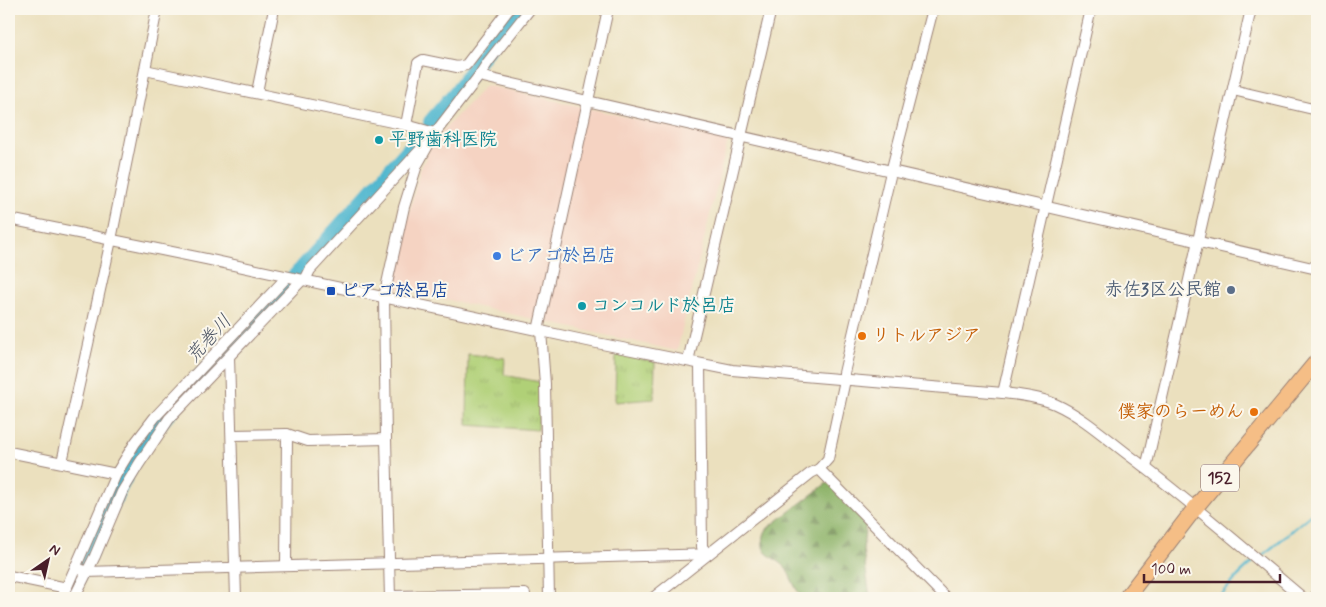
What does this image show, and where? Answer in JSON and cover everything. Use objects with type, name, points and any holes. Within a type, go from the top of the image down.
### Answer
[{"type":"highway","name":"152","points":[[1126,598],[1196,507],[1317,361]]},
{"type":"street","points":[[62,462],[111,240],[158,9]]},
{"type":"street","points":[[257,92],[274,9]]},
{"type":"street","points":[[406,124],[418,63],[427,60],[457,67],[466,65],[508,9]]},
{"type":"street","points":[[74,598],[80,569],[116,474],[155,417],[297,279],[310,270],[432,138],[530,9]]},
{"type":"street","points":[[549,598],[545,384],[539,326],[608,9]]},
{"type":"street","points":[[688,361],[770,9]]},
{"type":"street","points":[[654,598],[810,473],[819,469],[828,459],[845,380],[844,373],[891,172],[933,9]]},
{"type":"street","points":[[1003,393],[1091,9]]},
{"type":"street","points":[[1146,468],[1251,9]]},
{"type":"street","points":[[145,70],[406,124],[432,138]]},
{"type":"street","points":[[479,76],[740,138],[1317,269]]},
{"type":"street","points":[[1233,90],[1317,110]]},
{"type":"street","points":[[432,138],[417,165],[412,179],[384,297],[390,597],[525,594],[525,598]]},
{"type":"street","points":[[9,219],[732,370],[1031,397],[1054,404],[1084,421],[1196,507],[1304,598]]},
{"type":"street","points":[[62,598],[138,464],[169,419],[229,357],[297,279]]},
{"type":"street","points":[[229,357],[236,598]]},
{"type":"street","points":[[700,364],[702,547],[708,554]]},
{"type":"street","points":[[232,435],[287,434],[308,441],[386,439]]},
{"type":"street","points":[[286,566],[287,434]]},
{"type":"street","points":[[9,452],[116,474]]},
{"type":"street","points":[[819,469],[946,598]]},
{"type":"street","points":[[80,569],[235,569],[708,554]]},
{"type":"street","points":[[9,576],[67,588]]},
{"type":"street","points":[[1314,598],[1317,594]]},
{"type":"shaded area","points":[[486,85],[728,140],[677,351],[390,287],[420,170],[434,140]]},
{"type":"green space","points":[[468,354],[505,358],[504,375],[540,382],[538,430],[467,425]]},
{"type":"green space","points":[[616,355],[655,362],[654,399],[615,402]]},
{"type":"green space","points":[[827,483],[866,519],[863,550],[870,598],[803,598],[785,567],[767,554],[763,547],[764,534],[769,527]]},
{"type":"waterway","name":"荒巻川","points":[[431,122],[459,89],[500,29],[517,9]]},
{"type":"waterway","name":"荒巻川","points":[[68,598],[116,495],[146,439],[185,393],[289,283],[422,135]]},
{"type":"waterway","points":[[1262,556],[1314,512],[1317,507]]},
{"type":"waterway","points":[[1219,598],[1253,562]]},
{"type":"place","name":"平野歯科医院","points":[[379,140]]},
{"type":"place","name":"ビアゴ於呂店","points":[[497,256]]},
{"type":"place","name":"赤佐3区公民館","points":[[1231,290]]},
{"type":"place","name":"ピアゴ於呂店","points":[[331,291]]},
{"type":"place","name":"コンコルド於呂店","points":[[582,306]]},
{"type":"place","name":"リトルアジア","points":[[862,336]]},
{"type":"place","name":"僕家のらーめん","points":[[1254,412]]}]
